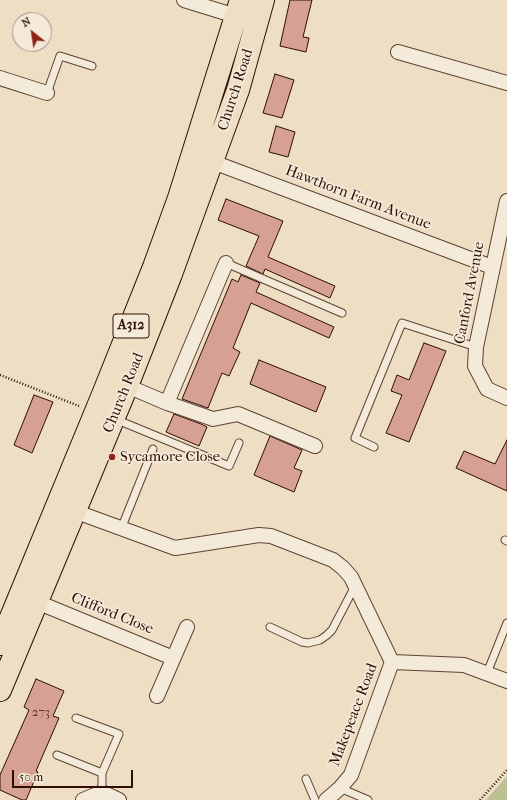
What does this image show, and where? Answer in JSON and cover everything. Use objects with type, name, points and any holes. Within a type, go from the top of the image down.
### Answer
[{"type":"highway","name":"Church Road","points":[[0,690],[127,386],[171,274],[238,90],[264,0]]},
{"type":"highway","name":"Church Road","points":[[0,644],[5,617],[102,399],[154,267],[179,198],[239,8]]},
{"type":"street","points":[[184,0],[239,8]]},
{"type":"street","points":[[398,52],[507,84]]},
{"type":"street","points":[[0,78],[47,92]]},
{"type":"street","name":"Hawthorn Farm Avenue","points":[[213,162],[492,267]]},
{"type":"street","name":"Canford Avenue","points":[[507,201],[476,347],[475,366],[487,389],[507,398]]},
{"type":"street","points":[[167,403],[226,263]]},
{"type":"street","points":[[127,386],[167,403],[213,419],[238,414],[315,446]]},
{"type":"street","name":"Makepeace Road","points":[[74,511],[175,548],[259,535],[271,536],[333,560],[352,577],[392,662],[351,775],[340,788],[326,800]]},
{"type":"street","name":"Clifford Close","points":[[37,602],[173,658]]},
{"type":"street","points":[[157,696],[187,627]]},
{"type":"street","points":[[392,662],[464,665],[507,681]]},
{"type":"street","points":[[83,800],[102,792],[119,800]]},
{"type":"lane","points":[[47,92],[60,56],[92,66]]},
{"type":"lane","points":[[226,263],[342,313]]},
{"type":"lane","points":[[374,447],[355,438],[402,323],[476,347]]},
{"type":"lane","points":[[113,419],[229,466],[239,443]]},
{"type":"lane","points":[[121,528],[152,449]]},
{"type":"lane","points":[[270,627],[308,644],[320,640],[332,630],[356,585]]},
{"type":"lane","points":[[487,673],[507,623]]},
{"type":"lane","points":[[76,718],[119,734],[102,773],[102,792]]},
{"type":"lane","points":[[57,755],[102,773]]},
{"type":"lane","points":[[306,780],[315,800]]},
{"type":"lane","points":[[340,788],[368,800]]},
{"type":"path","points":[[0,375],[85,408]]},
{"type":"path","points":[[480,800],[507,770]]},
{"type":"green space","points":[[507,776],[507,800],[486,800]]},
{"type":"building","points":[[290,0],[312,0],[303,37],[309,38],[306,52],[280,46]]},
{"type":"building","points":[[275,74],[294,80],[282,118],[263,113]]},
{"type":"building","points":[[276,126],[295,132],[288,157],[269,152]]},
{"type":"building","points":[[226,199],[283,221],[268,257],[335,286],[330,298],[265,269],[263,274],[246,266],[259,236],[218,220]]},
{"type":"building","points":[[241,275],[260,283],[256,292],[334,327],[329,338],[251,303],[233,348],[240,352],[229,376],[222,373],[208,408],[182,399],[232,279],[238,282]]},
{"type":"building","points":[[424,343],[446,351],[409,442],[386,433],[402,395],[391,391],[397,375],[409,380]]},
{"type":"building","points":[[259,360],[326,387],[316,412],[250,384]]},
{"type":"building","points":[[34,395],[53,402],[32,453],[14,445]]},
{"type":"building","points":[[174,414],[207,427],[199,446],[166,432]]},
{"type":"building","points":[[270,436],[302,450],[294,468],[302,471],[294,492],[254,475]]},
{"type":"building","points":[[507,440],[507,491],[456,468],[464,451],[495,464]]},
{"type":"building","points":[[36,679],[64,691],[53,716],[59,718],[36,771],[38,772],[26,800],[22,800],[0,790],[0,775],[29,710],[24,707]]},
{"type":"place","name":"Sycamore Close","points":[[112,457]]}]
